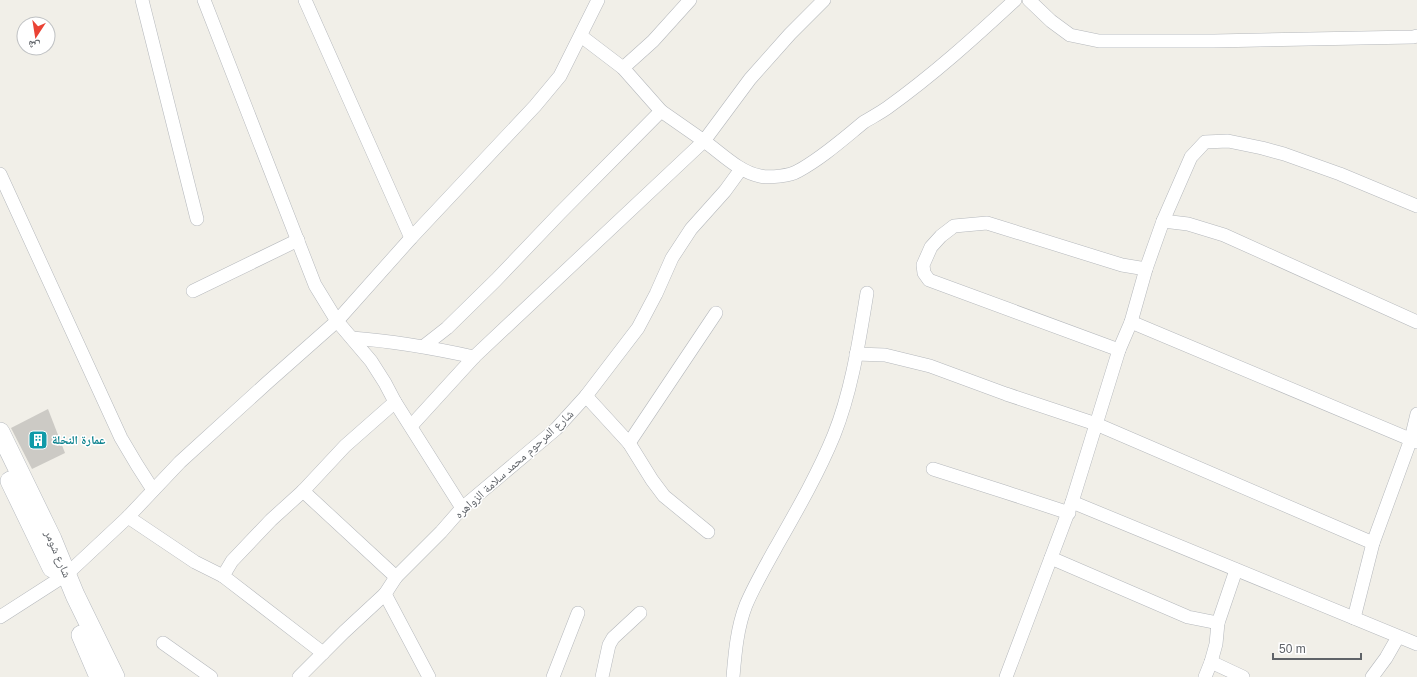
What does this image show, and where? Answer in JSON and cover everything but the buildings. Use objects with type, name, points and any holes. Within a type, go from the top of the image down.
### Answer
[{"type":"main road","name":"شارع شومر","points":[[0,432],[52,539],[62,577],[99,677]]},
{"type":"main road","name":"شارع شومر","points":[[0,459],[115,677]]},
{"type":"street","points":[[142,0],[197,219]]},
{"type":"street","points":[[204,0],[315,285],[337,321],[371,361],[462,508]]},
{"type":"street","points":[[305,0],[411,238]]},
{"type":"street","points":[[623,68],[653,41],[690,0]]},
{"type":"street","points":[[410,426],[474,357],[704,141],[750,79],[790,34],[824,0]]},
{"type":"street","points":[[581,36],[623,68],[661,111],[741,169],[760,176],[783,176],[798,171],[824,154],[866,121],[887,108],[962,49],[1015,0]]},
{"type":"street","points":[[1029,0],[1051,21],[1070,35],[1098,41],[1214,41],[1417,36]]},
{"type":"street","points":[[0,617],[62,577],[128,517],[180,462],[337,321],[411,238],[536,106],[560,76],[581,36],[593,1]]},
{"type":"street","points":[[424,346],[448,328],[661,111]]},
{"type":"street","points":[[1006,677],[1071,508],[1119,350],[1131,322],[1146,269],[1163,221],[1191,157],[1206,142],[1228,142],[1262,148],[1284,154],[1340,174],[1417,206]]},
{"type":"street","name":"شارع المرحوم محمد سلامة الزواهره","points":[[299,677],[385,594],[396,577],[441,532],[462,508],[556,428],[586,396],[638,328],[656,294],[672,258],[687,235],[741,169]]},
{"type":"street","points":[[0,174],[121,438],[153,490]]},
{"type":"street","points":[[1163,221],[1188,224],[1224,235],[1417,322]]},
{"type":"street","points":[[1119,350],[929,280],[924,273],[923,266],[931,247],[941,236],[954,226],[987,223],[1115,263],[1146,269]]},
{"type":"street","points":[[193,291],[298,240]]},
{"type":"street","points":[[733,677],[737,635],[746,606],[802,500],[834,435],[856,354],[867,293]]},
{"type":"street","points":[[629,443],[716,313]]},
{"type":"street","points":[[1131,322],[1414,440]]},
{"type":"street","points":[[352,338],[424,346],[474,357]]},
{"type":"street","points":[[856,354],[885,355],[930,366],[1006,394],[1096,424],[1373,543]]},
{"type":"street","points":[[586,396],[629,443],[664,496],[708,532]]},
{"type":"street","points":[[222,576],[232,561],[303,491],[345,446],[395,402]]},
{"type":"street","points":[[1354,618],[1373,543],[1414,440],[1417,414]]},
{"type":"street","points":[[933,469],[1005,492],[1071,508],[1236,570],[1417,644]]},
{"type":"street","points":[[303,491],[396,577]]},
{"type":"street","points":[[128,517],[195,562],[222,576],[323,653]]},
{"type":"street","points":[[1051,558],[1188,617],[1218,623]]},
{"type":"street","points":[[1205,677],[1216,644],[1218,623],[1236,570]]},
{"type":"street","points":[[385,594],[429,677]]},
{"type":"street","points":[[553,677],[578,613]]},
{"type":"street","points":[[602,677],[612,638],[640,613]]},
{"type":"street","points":[[1372,677],[1386,658],[1398,637]]},
{"type":"street","points":[[163,643],[211,677]]},
{"type":"street","points":[[1211,662],[1243,677]]},
{"type":"place","name":"عمارة النخلة","points":[[38,440]]}]
